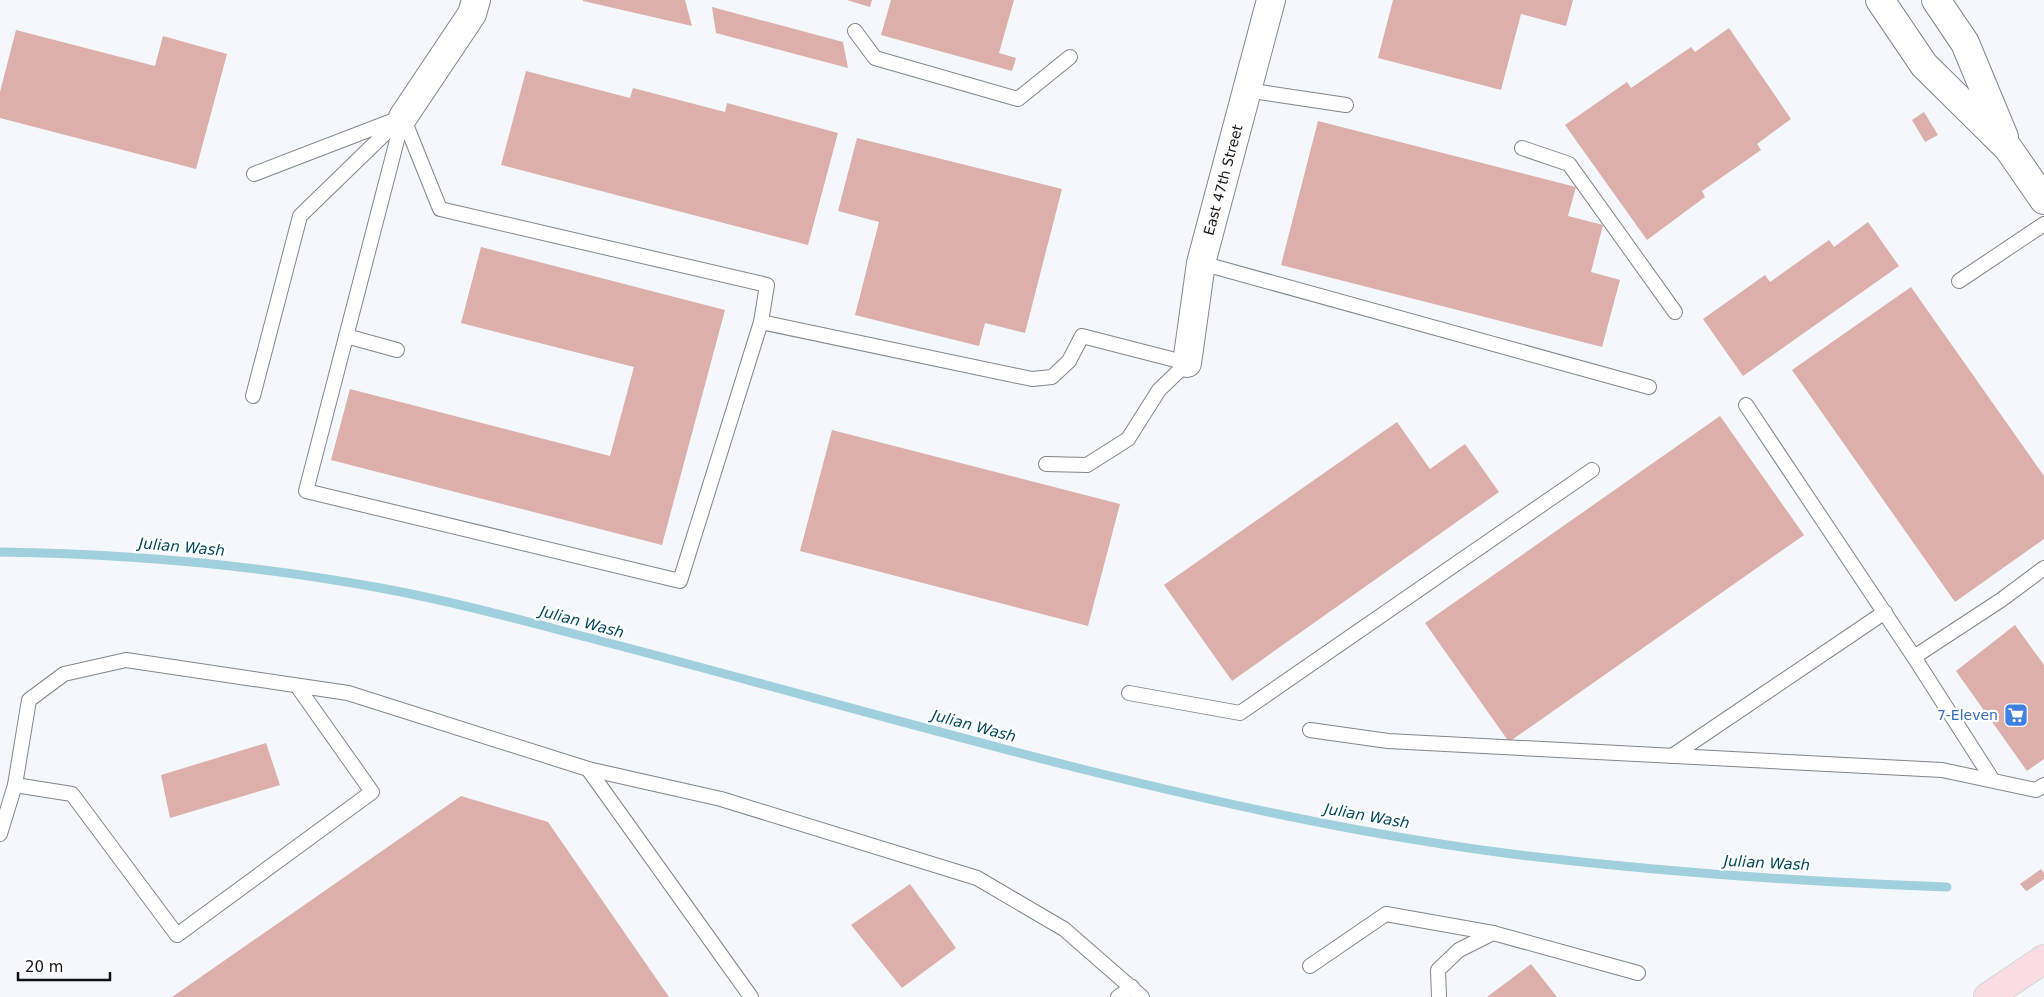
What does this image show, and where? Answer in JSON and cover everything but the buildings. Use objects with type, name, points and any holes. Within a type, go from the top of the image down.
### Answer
[{"type":"main road","points":[[1988,997],[2044,960]]},
{"type":"street","points":[[403,117],[472,14],[476,0]]},
{"type":"street","name":"East 47th Street","points":[[1187,363],[1202,263],[1270,0]]},
{"type":"street","points":[[1880,0],[1924,65],[2008,148],[2041,189]]},
{"type":"street","points":[[1936,0],[1965,43],[2008,148]]},
{"type":"lane","points":[[855,31],[875,58],[1018,99],[1070,57]]},
{"type":"lane","points":[[1246,90],[1346,104]]},
{"type":"lane","points":[[254,174],[403,117]]},
{"type":"lane","points":[[403,117],[440,209],[767,285],[761,322],[680,581],[306,491],[403,117]]},
{"type":"lane","points":[[252,396],[300,216],[403,117]]},
{"type":"lane","points":[[1522,148],[1569,164],[1675,312]]},
{"type":"lane","points":[[1959,281],[2044,224]]},
{"type":"lane","points":[[1202,263],[1649,387]]},
{"type":"lane","points":[[761,322],[1032,379],[1052,377],[1069,361],[1082,336],[1187,363]]},
{"type":"lane","points":[[346,336],[397,350]]},
{"type":"lane","points":[[1046,464],[1087,465],[1128,440],[1159,390],[1187,363]]},
{"type":"lane","points":[[1746,404],[1885,612],[1992,779]]},
{"type":"lane","points":[[1129,693],[1240,713],[1592,470]]},
{"type":"lane","points":[[1914,657],[2001,600],[2044,568]]},
{"type":"lane","points":[[1672,756],[1885,612]]},
{"type":"lane","points":[[0,834],[15,785],[29,700],[64,674],[126,660],[348,693],[588,769],[721,799],[977,878],[1064,929],[1137,992]]},
{"type":"lane","points":[[15,785],[72,794],[177,935],[372,792],[297,686]]},
{"type":"lane","points":[[1310,730],[1388,741],[1942,770],[1992,779],[2036,790],[2044,785]]},
{"type":"lane","points":[[588,769],[751,997]]},
{"type":"lane","points":[[1310,966],[1386,914],[1493,933],[1638,973]]},
{"type":"lane","points":[[1439,997],[1438,970],[1459,950],[1493,933]]},
{"type":"lane","points":[[1118,997],[1137,992]]},
{"type":"waterway","name":"Julian Wash","points":[[0,552],[97,555],[194,562],[290,573],[386,589],[498,614],[1090,771],[1250,808],[1358,830],[1466,848],[1573,861],[1787,879],[1947,887]]},
{"type":"place","name":"7-Eleven","points":[[2016,715]]}]
